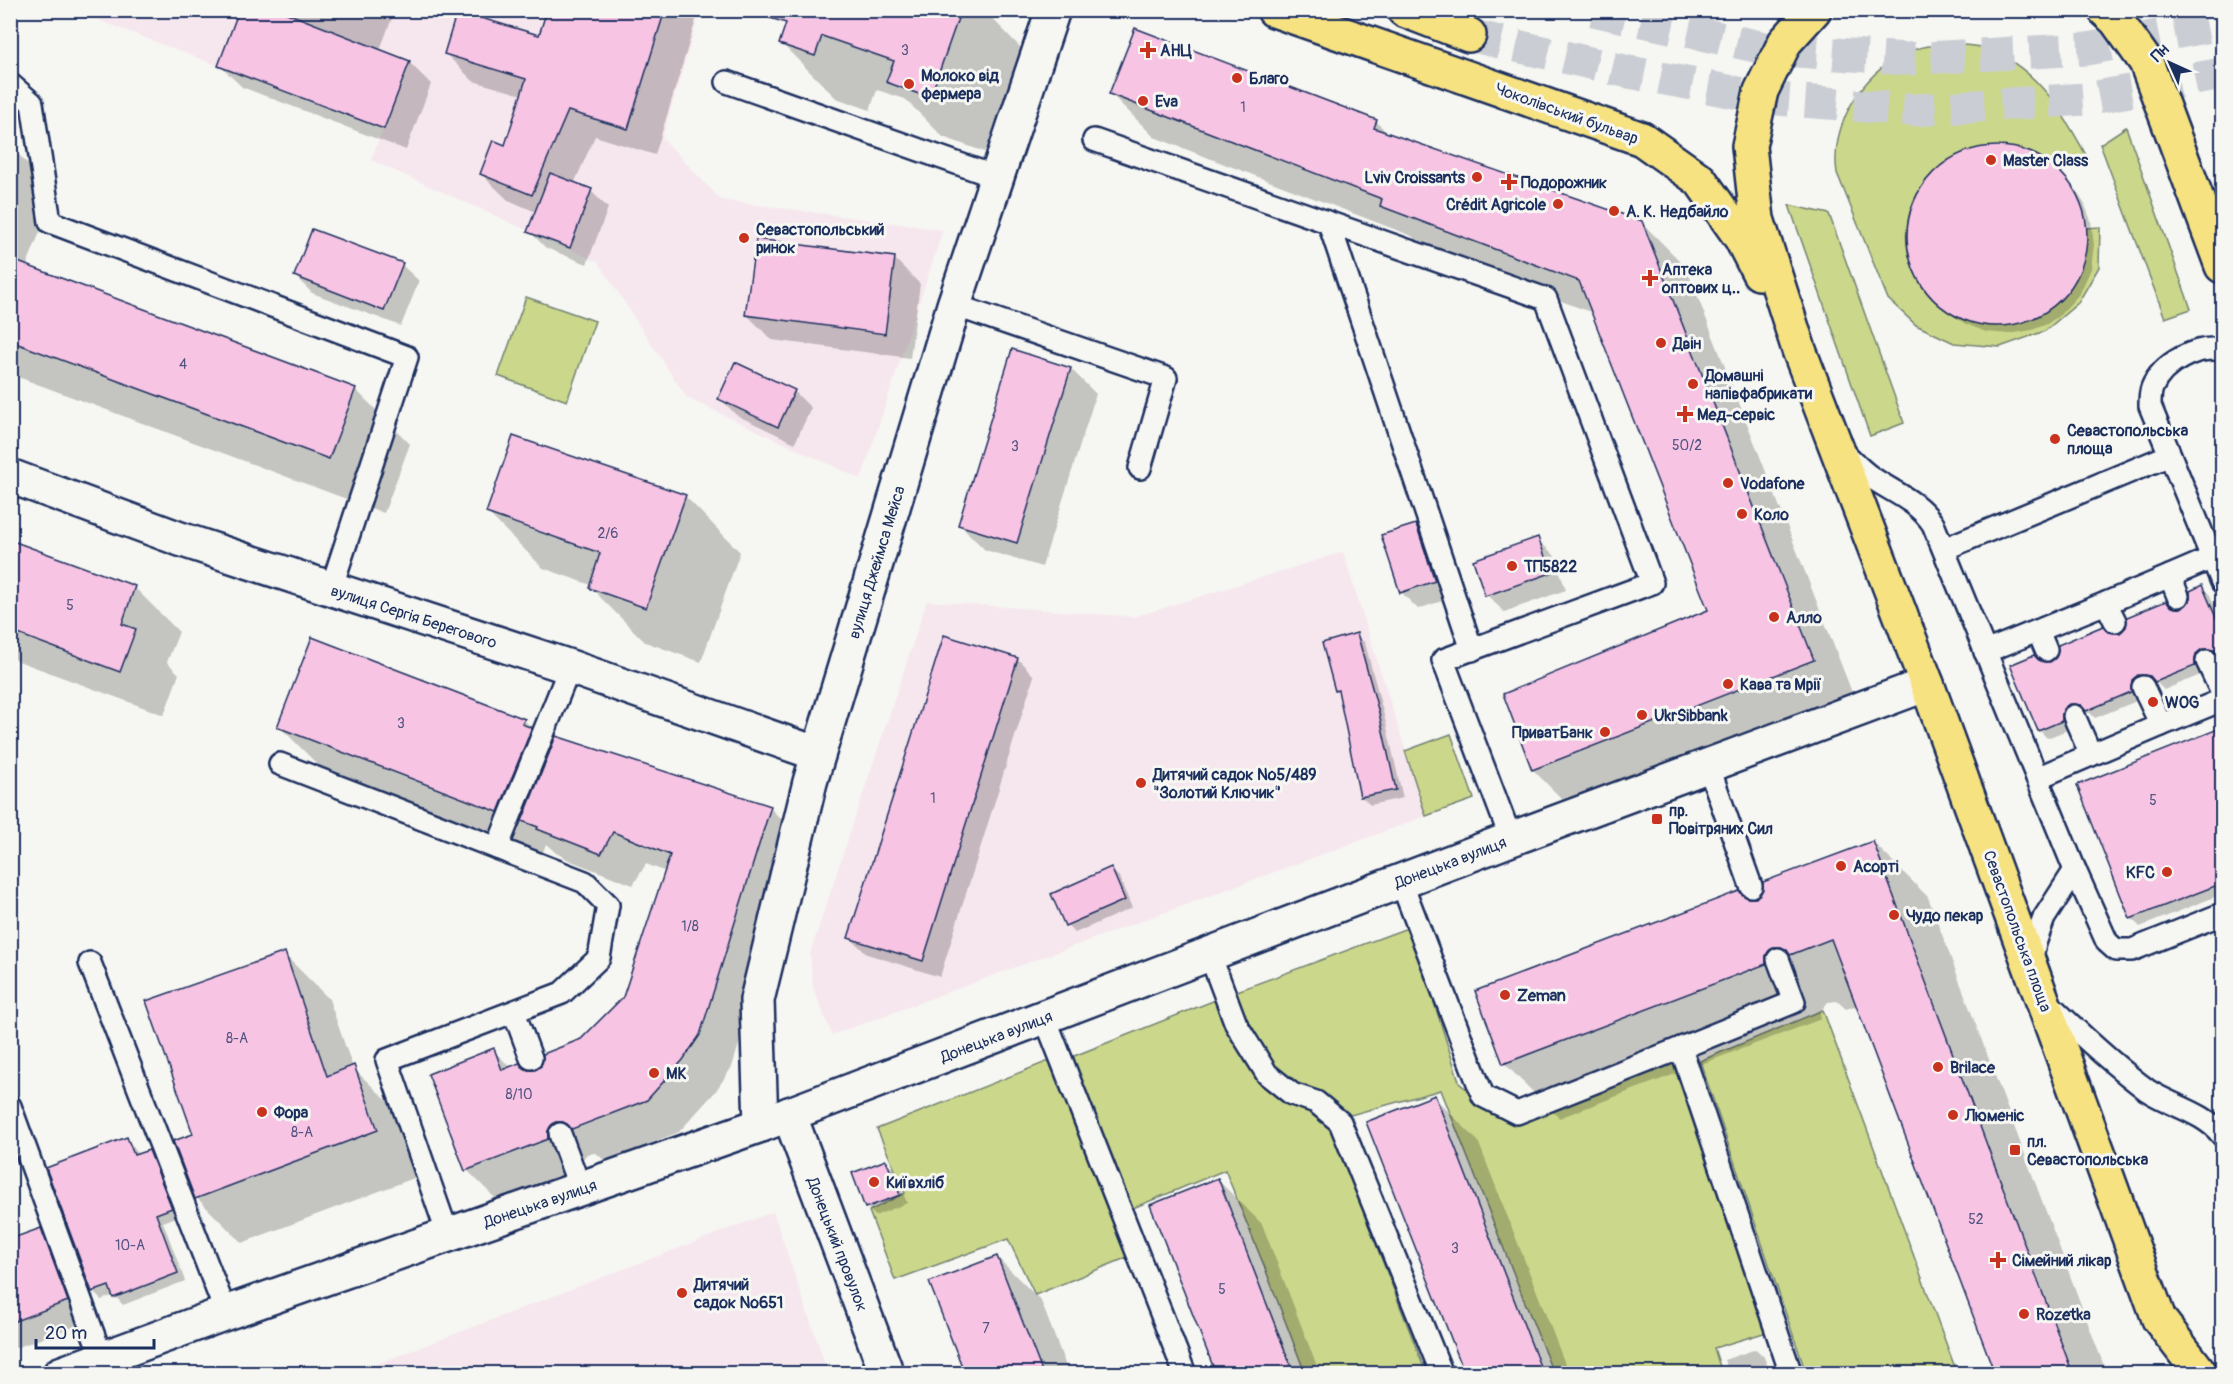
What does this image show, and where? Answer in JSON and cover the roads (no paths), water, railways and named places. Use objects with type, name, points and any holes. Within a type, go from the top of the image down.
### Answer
[{"type":"main road","name":"Чоколівський бульвар","points":[[1274,10],[1642,139],[1700,180],[1741,237],[1799,350]]},
{"type":"main road","points":[[1404,10],[1469,35]]},
{"type":"main road","name":"Севастопольська площа","points":[[1814,10],[1785,42],[1761,91],[1749,146],[1757,219],[1799,350],[1927,684],[2159,1318],[2201,1374]]},
{"type":"main road","points":[[2105,10],[2116,20],[2146,62],[2223,266]]},
{"type":"main road","points":[[2159,1318],[2179,1374]]},
{"type":"street","name":"вулиця Джеймса Мейса","points":[[775,1119],[757,1000],[818,754],[954,305],[1053,10]]},
{"type":"street","name":"вулиця Сергія Берегового","points":[[10,476],[180,539],[570,667],[818,754]]},
{"type":"street","name":"Донецька вулиця","points":[[60,1374],[775,1119],[1511,839],[1927,684]]},
{"type":"street","name":"Донецький провулок","points":[[775,1119],[887,1374]]},
{"type":"lane","points":[[727,82],[996,177]]},
{"type":"lane","points":[[10,84],[32,103],[50,222],[407,357],[331,589]]},
{"type":"lane","points":[[1094,140],[1546,299],[1652,583],[1443,660],[1511,839]]},
{"type":"lane","points":[[1329,223],[1472,650]]},
{"type":"lane","points":[[954,305],[1166,378],[1140,468]]},
{"type":"lane","points":[[2223,350],[2197,351],[2160,374],[2151,389],[2150,406],[2223,582]]},
{"type":"lane","points":[[1834,440],[1868,475],[1907,497],[1924,511],[1932,524],[2075,870],[2102,932],[2116,950],[2132,950],[2223,914]]},
{"type":"lane","points":[[1944,549],[2170,455]]},
{"type":"lane","points":[[1985,652],[2042,641],[2110,612],[2169,576],[2212,558]]},
{"type":"lane","points":[[2169,576],[2178,596]]},
{"type":"lane","points":[[2207,661],[2223,693]]},
{"type":"lane","points":[[497,848],[570,667]]},
{"type":"lane","points":[[2143,687],[2160,725]]},
{"type":"lane","points":[[2037,778],[2223,700]]},
{"type":"lane","points":[[2074,716],[2091,755]]},
{"type":"lane","points":[[280,764],[585,882],[608,905],[599,958],[562,993],[387,1060],[448,1235]]},
{"type":"lane","points":[[1708,765],[1751,886]]},
{"type":"lane","points":[[2030,965],[2044,918],[2075,870]]},
{"type":"lane","points":[[1401,881],[1483,1096],[1517,1113],[1794,1002],[1778,960]]},
{"type":"lane","points":[[1210,955],[1236,1024],[1267,1074],[1292,1094],[1316,1102],[1340,1122],[1442,1374]]},
{"type":"lane","points":[[90,963],[226,1313]]},
{"type":"lane","points":[[2042,997],[2095,1048],[2149,1091],[2214,1125],[2223,1135]]},
{"type":"lane","points":[[514,1012],[531,1058]]},
{"type":"lane","points":[[1045,1018],[1185,1374]]},
{"type":"lane","points":[[1682,1048],[1791,1374]]},
{"type":"lane","points":[[10,1106],[102,1358]]},
{"type":"lane","points":[[560,1134],[580,1188]]},
{"type":"tunnel","points":[[1593,10],[1769,49],[1906,59],[2087,49],[2222,24]]},
{"type":"tunnel","points":[[1469,35],[1629,72],[1765,98],[1914,110],[2086,99],[2222,74]]},
{"type":"place","name":"АНЦ","points":[[1148,50]]},
{"type":"place","name":"Благо","points":[[1237,78]]},
{"type":"place","name":"Молоко від фермера","points":[[909,84]]},
{"type":"place","name":"Eva","points":[[1143,101]]},
{"type":"place","name":"Master Class","points":[[1991,160]]},
{"type":"place","name":"Lviv Croissants","points":[[1477,177]]},
{"type":"place","name":"Подорожник","points":[[1509,182]]},
{"type":"place","name":"Crédit Agricole","points":[[1558,204]]},
{"type":"place","name":"А. К. Недбайло","points":[[1614,211]]},
{"type":"place","name":"Севастопольський ринок","points":[[744,238]]},
{"type":"place","name":"Аптека оптових ц‥","points":[[1650,278]]},
{"type":"place","name":"Двін","points":[[1661,343]]},
{"type":"place","name":"Домашні напівфабрикати","points":[[1693,384]]},
{"type":"place","name":"Мед-сервіс","points":[[1685,414]]},
{"type":"place","name":"Севастопольська площа","points":[[2055,439]]},
{"type":"place","name":"Vodafone","points":[[1728,483]]},
{"type":"place","name":"Коло","points":[[1742,514]]},
{"type":"place","name":"ТП5822","points":[[1512,566]]},
{"type":"place","name":"Алло","points":[[1774,617]]},
{"type":"place","name":"Кава та Мрії","points":[[1728,684]]},
{"type":"place","name":"WOG","points":[[2153,702]]},
{"type":"place","name":"UkrSibbank","points":[[1642,715]]},
{"type":"place","name":"ПриватБанк","points":[[1605,732]]},
{"type":"place","name":"Дитячий садок №5/489 \"Золотий Ключик\"","points":[[1141,783]]},
{"type":"place","name":"пр. Повітряних Сил","points":[[1657,819]]},
{"type":"place","name":"Асорті","points":[[1841,866]]},
{"type":"place","name":"KFC","points":[[2167,872]]},
{"type":"place","name":"Чудо пекар","points":[[1894,915]]},
{"type":"place","name":"Zeman","points":[[1505,995]]},
{"type":"place","name":"Brilace","points":[[1938,1067]]},
{"type":"place","name":"МК","points":[[654,1073]]},
{"type":"place","name":"Фора","points":[[262,1112]]},
{"type":"place","name":"Люменіс","points":[[1953,1115]]},
{"type":"place","name":"пл. Севастопольська","points":[[2015,1150]]},
{"type":"place","name":"Київхліб","points":[[874,1182]]},
{"type":"place","name":"Сімейний лікар","points":[[1998,1260]]},
{"type":"place","name":"Дитячий садок №651","points":[[682,1293]]},
{"type":"place","name":"Rozetka","points":[[2024,1314]]}]
